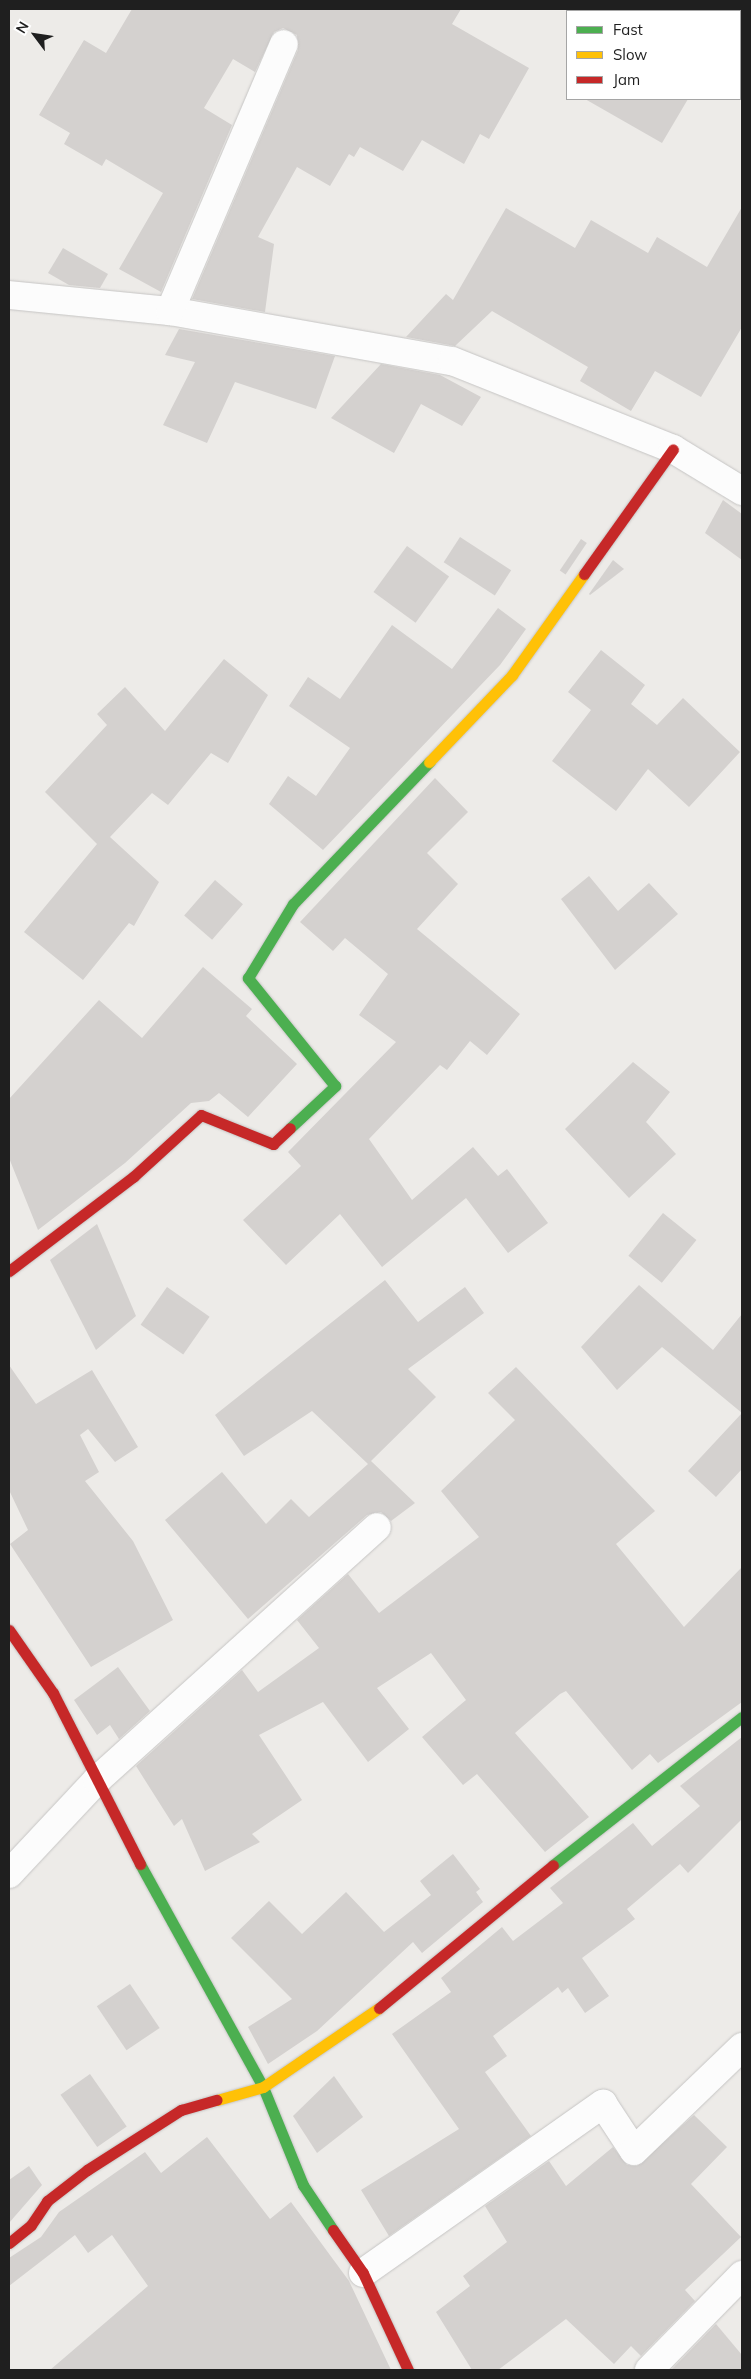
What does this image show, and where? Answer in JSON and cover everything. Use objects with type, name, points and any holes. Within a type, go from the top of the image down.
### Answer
[{"type":"street","points":[[170,311],[284,44]]},
{"type":"street","points":[[9,295],[170,311],[452,361],[673,449],[742,491]]},
{"type":"street","points":[[9,1271],[133,1176],[201,1115],[272,1144],[335,1086],[248,978],[293,904],[512,675],[673,449]]},
{"type":"street","points":[[9,1874],[97,1780],[377,1527]]},
{"type":"street","points":[[9,1630],[53,1693],[97,1780],[264,2087],[303,2186],[363,2273],[408,2370]]},
{"type":"street","points":[[9,2242],[31,2226],[47,2201],[88,2170],[181,2110],[264,2087],[385,2004],[542,1874],[742,1717]]},
{"type":"street","points":[[363,2273],[604,2104],[634,2151],[742,2047]]},
{"type":"street","points":[[649,2370],[742,2275]]},
{"type":"building","points":[[132,9],[461,9],[452,24],[529,68],[489,139],[480,134],[464,164],[422,140],[403,171],[360,147],[354,157],[349,154],[330,186],[297,167],[258,237],[274,244],[265,312],[192,299],[298,50],[297,35],[283,28],[274,32],[255,72],[233,59],[204,108],[232,125],[161,292],[119,269],[163,193],[106,159],[102,166],[64,144],[70,133],[39,115],[84,40],[106,53]]},
{"type":"building","points":[[587,100],[687,100],[662,143]]},
{"type":"building","points":[[742,207],[742,327],[701,397],[655,371],[631,411],[580,381],[588,367],[492,311],[455,346],[406,337],[446,294],[453,300],[506,208],[575,248],[591,220],[648,253],[657,237],[707,267]]},
{"type":"building","points":[[63,248],[108,274],[100,288],[69,285],[48,273]]},
{"type":"building","points":[[179,329],[335,356],[316,409],[235,382],[207,443],[163,425],[195,362],[165,355]]},
{"type":"building","points":[[381,364],[440,375],[481,397],[462,426],[421,404],[394,453],[331,418]]},
{"type":"building","points":[[723,500],[742,514],[742,560],[705,533]]},
{"type":"building","points":[[460,537],[511,570],[495,595],[444,562]]},
{"type":"building","points":[[581,539],[587,543],[566,574],[560,571]]},
{"type":"building","points":[[407,546],[449,577],[416,623],[373,592]]},
{"type":"building","points":[[613,560],[624,569],[590,595],[589,594]]},
{"type":"building","points":[[498,608],[526,629],[500,665],[323,850],[269,804],[288,776],[316,796],[350,748],[289,706],[308,677],[340,699],[392,625],[452,669]]},
{"type":"building","points":[[601,650],[645,685],[631,704],[657,725],[683,698],[740,752],[689,807],[648,769],[616,811],[552,761],[591,710],[568,692]]},
{"type":"building","points":[[224,659],[268,695],[228,763],[211,753],[168,805],[152,793],[110,837],[159,882],[134,926],[129,923],[83,980],[24,932],[97,844],[45,792],[107,725],[97,714],[125,687],[165,731]]},
{"type":"building","points":[[435,778],[468,812],[427,853],[458,884],[417,929],[520,1014],[487,1055],[470,1041],[447,1070],[440,1065],[369,1139],[412,1200],[473,1147],[498,1176],[507,1169],[548,1223],[508,1253],[466,1198],[382,1267],[340,1214],[286,1265],[243,1220],[301,1166],[288,1152],[396,1042],[359,1015],[388,974],[345,938],[333,951],[300,922]]},
{"type":"building","points":[[589,876],[618,911],[649,883],[678,914],[615,970],[561,899]]},
{"type":"building","points":[[215,880],[243,904],[212,940],[184,915]]},
{"type":"building","points":[[203,967],[252,1009],[246,1016],[297,1064],[248,1117],[219,1093],[209,1101],[191,1103],[125,1163],[38,1230],[9,1158],[9,1099],[99,1000],[142,1038]]},
{"type":"building","points":[[633,1062],[670,1092],[646,1122],[676,1154],[629,1198],[565,1129]]},
{"type":"building","points":[[663,1213],[696,1240],[662,1283],[628,1256]]},
{"type":"building","points":[[97,1224],[136,1316],[96,1350],[50,1260]]},
{"type":"building","points":[[385,1280],[418,1322],[465,1287],[484,1313],[408,1369],[436,1397],[371,1461],[415,1503],[391,1521],[381,1512],[367,1515],[248,1619],[165,1520],[222,1472],[266,1524],[291,1499],[309,1517],[368,1464],[312,1411],[244,1456],[215,1415]]},
{"type":"building","points":[[639,1285],[713,1350],[742,1314],[742,1413],[662,1347],[617,1390],[581,1347]]},
{"type":"building","points":[[167,1287],[210,1317],[183,1355],[141,1325]]},
{"type":"building","points":[[9,1365],[36,1404],[92,1370],[138,1447],[115,1462],[88,1429],[80,1435],[99,1472],[85,1481],[133,1541],[173,1620],[91,1667],[10,1544],[28,1530],[9,1490]]},
{"type":"building","points":[[516,1367],[655,1511],[616,1544],[684,1627],[742,1567],[742,1702],[658,1763],[650,1754],[632,1770],[566,1691],[560,1694],[515,1733],[589,1817],[545,1852],[477,1774],[463,1785],[422,1737],[466,1700],[431,1653],[377,1688],[409,1729],[368,1762],[323,1702],[259,1735],[302,1800],[252,1834],[260,1842],[205,1871],[182,1819],[174,1826],[136,1766],[242,1670],[258,1692],[319,1648],[297,1620],[348,1574],[379,1613],[479,1537],[441,1491],[515,1420],[488,1393]]},
{"type":"building","points":[[742,1413],[742,1469],[716,1497],[688,1471]]},
{"type":"building","points":[[118,1667],[150,1711],[119,1739],[110,1725],[97,1735],[74,1700]]},
{"type":"building","points":[[742,1737],[742,1819],[688,1873],[680,1864],[627,1909],[635,1919],[582,1958],[609,1996],[585,2013],[568,1988],[562,1993],[558,1987],[493,2036],[507,2056],[485,2072],[531,2136],[389,2236],[361,2190],[459,2129],[392,2034],[451,1992],[441,1978],[502,1927],[513,1941],[563,1903],[550,1888],[633,1823],[652,1846],[700,1806],[680,1786]]},
{"type":"building","points":[[453,1854],[480,1889],[476,1892],[483,1902],[422,1953],[413,1942],[317,2031],[268,2064],[248,2027],[292,1999],[231,1938],[269,1901],[302,1934],[346,1892],[384,1932],[431,1895],[420,1881]]},
{"type":"building","points":[[130,1984],[160,2028],[126,2050],[97,2006]]},
{"type":"building","points":[[90,2074],[127,2126],[97,2147],[61,2095]]},
{"type":"building","points":[[334,2076],[363,2117],[317,2153],[293,2116]]},
{"type":"building","points":[[694,2115],[727,2147],[691,2184],[741,2237],[685,2290],[695,2301],[641,2356],[631,2346],[614,2364],[566,2319],[498,2370],[472,2370],[436,2312],[470,2286],[463,2276],[507,2242],[485,2206],[549,2161],[566,2186],[613,2147],[627,2165],[637,2166]]},
{"type":"building","points":[[207,2137],[270,2219],[291,2202],[349,2281],[391,2370],[50,2370],[148,2286],[112,2235],[88,2253],[75,2235],[9,2286],[9,2258],[41,2237],[59,2212],[145,2152],[161,2173]]},
{"type":"building","points":[[29,2166],[42,2185],[9,2223],[9,2180]]},
{"type":"building","points":[[716,2324],[742,2355],[742,2370],[671,2370]]},
{"type":"traffic: fast","points":[[290,1128],[335,1086],[248,978],[293,904],[429,762]]},
{"type":"traffic: fast","points":[[553,1865],[742,1717]]},
{"type":"traffic: fast","points":[[140,1864],[263,2087],[303,2185],[333,2230]]},
{"type":"traffic: slow","points":[[429,762],[512,675],[584,574]]},
{"type":"traffic: slow","points":[[217,2100],[263,2087],[379,2008]]},
{"type":"traffic: jam","points":[[584,574],[673,449]]},
{"type":"traffic: jam","points":[[9,1271],[133,1177],[201,1115],[273,1144],[290,1128]]},
{"type":"traffic: jam","points":[[9,1630],[53,1693],[140,1864]]},
{"type":"traffic: jam","points":[[379,2008],[553,1865]]},
{"type":"traffic: jam","points":[[9,2243],[31,2225],[47,2201],[87,2170],[181,2110],[217,2100]]},
{"type":"traffic: jam","points":[[333,2230],[363,2273],[408,2370]]}]
